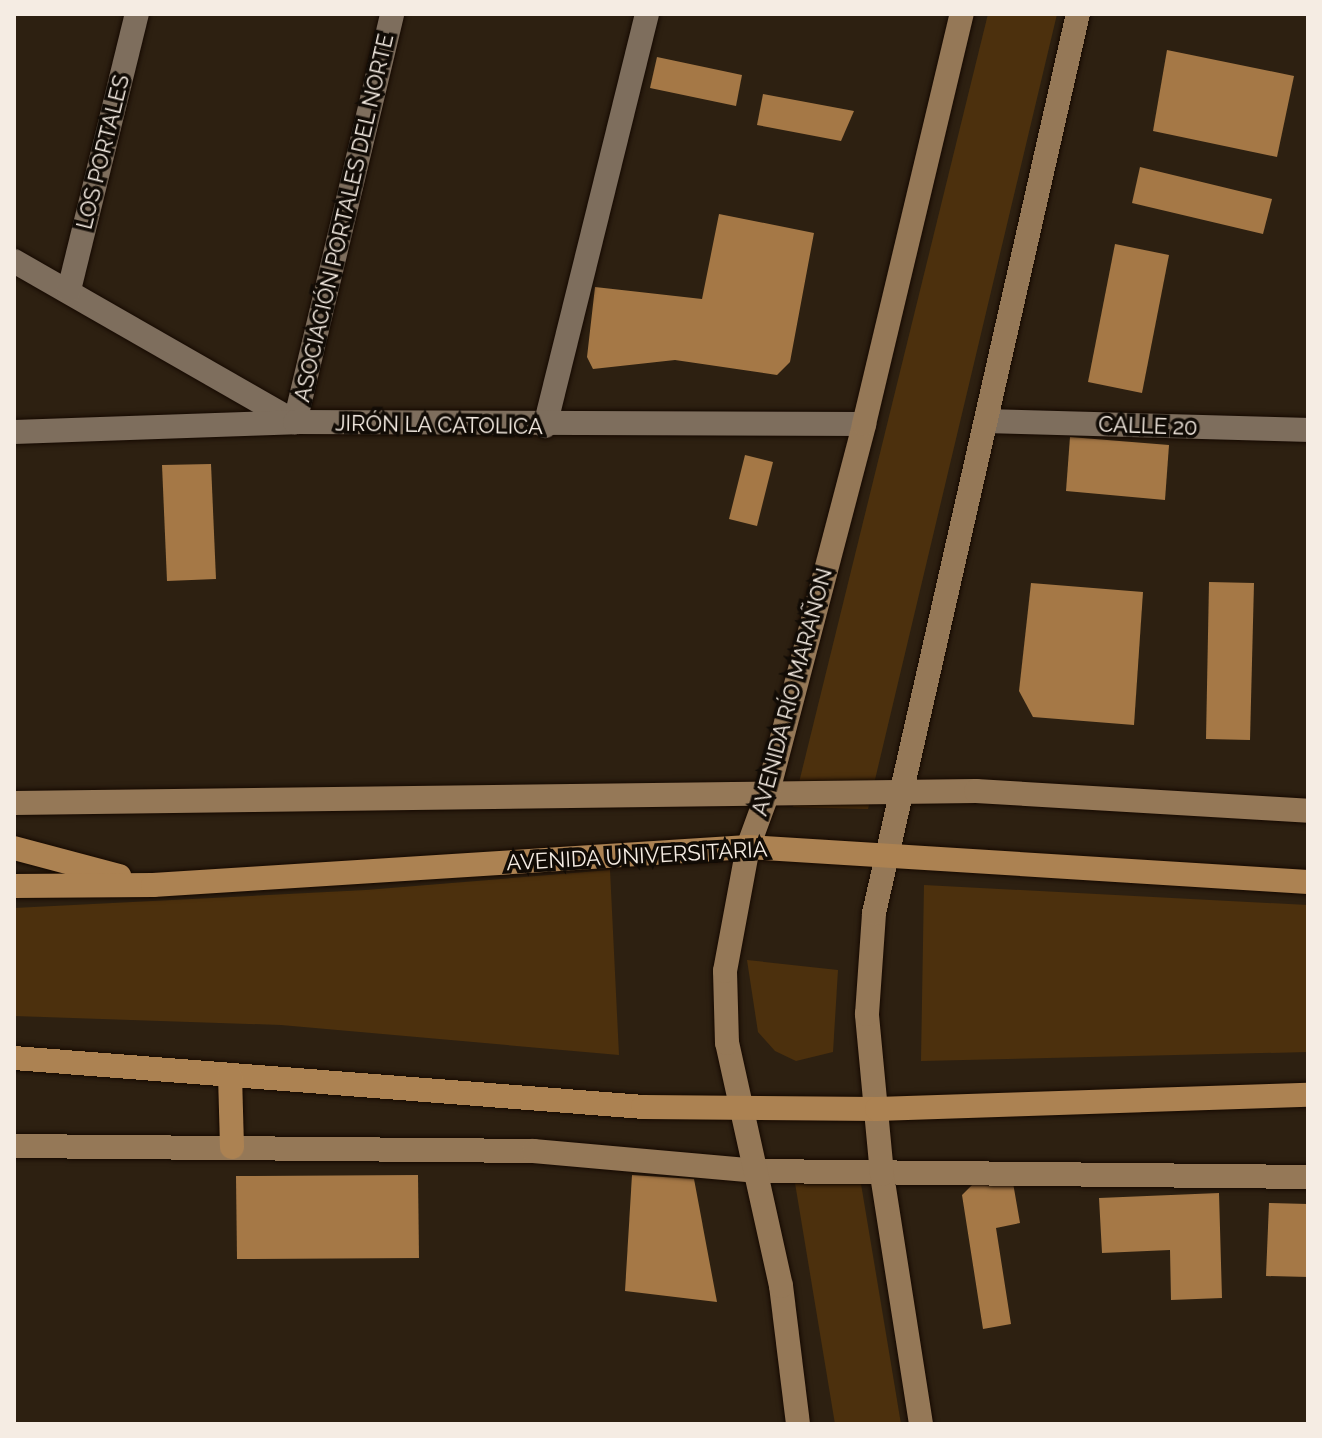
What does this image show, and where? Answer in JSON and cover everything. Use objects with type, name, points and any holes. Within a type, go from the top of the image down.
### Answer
[{"type":"main road","name":"AVENIDA RÍO MARAÑON","points":[[798,1424],[781,1286],[727,1043],[725,971],[748,847],[767,795],[864,424],[962,14]]},
{"type":"main road","points":[[921,1424],[882,1174],[867,1014],[874,913],[889,855],[922,688],[988,421],[1078,14]]},
{"type":"main road","points":[[14,803],[976,791],[1308,811]]},
{"type":"main road","name":"AVENIDA UNIVERSITARIA","points":[[14,886],[153,885],[748,847],[1308,882]]},
{"type":"main road","points":[[14,848],[153,885]]},
{"type":"main road","points":[[14,1058],[643,1107],[877,1109],[1308,1095]]},
{"type":"main road","points":[[230,1075],[232,1147]]},
{"type":"main road","points":[[14,1146],[534,1151],[757,1171],[1308,1177]]},
{"type":"street","name":"LOS PORTALES","points":[[69,290],[137,14]]},
{"type":"street","name":"ASOCIACIÓN PORTALES DEL NORTE","points":[[295,422],[392,14]]},
{"type":"street","points":[[545,426],[647,14]]},
{"type":"street","points":[[14,261],[295,422]]},
{"type":"street","name":"CALLE 20","points":[[988,421],[1308,430]]},
{"type":"street","name":"JIRÓN LA CATOLICA","points":[[14,432],[295,422],[545,426],[864,424]]},
{"type":"shaded area","points":[[988,14],[1057,14],[868,809],[793,807]]},
{"type":"shaded area","points":[[610,870],[619,1055],[281,1025],[14,1016],[14,908],[366,890]]},
{"type":"shaded area","points":[[924,885],[1308,905],[1308,1052],[921,1061]]},
{"type":"shaded area","points":[[747,960],[838,970],[833,1052],[796,1061],[775,1051],[758,1032]]},
{"type":"shaded area","points":[[860,1178],[901,1424],[835,1424],[795,1183]]},
{"type":"building","points":[[1167,50],[1294,76],[1277,157],[1153,131]]},
{"type":"building","points":[[657,57],[742,75],[736,106],[650,88]]},
{"type":"building","points":[[763,94],[854,111],[841,141],[757,125]]},
{"type":"building","points":[[1140,167],[1272,199],[1263,234],[1132,203]]},
{"type":"building","points":[[719,214],[814,233],[790,362],[777,375],[675,360],[593,369],[587,357],[595,287],[702,299]]},
{"type":"building","points":[[1115,244],[1169,255],[1142,393],[1088,382]]},
{"type":"building","points":[[1070,437],[1169,445],[1165,500],[1066,491]]},
{"type":"building","points":[[745,455],[773,462],[757,526],[729,519]]},
{"type":"building","points":[[211,464],[216,579],[167,581],[162,465]]},
{"type":"building","points":[[1209,582],[1254,583],[1250,740],[1206,739]]},
{"type":"building","points":[[1031,583],[1143,592],[1134,725],[1033,717],[1019,691]]},
{"type":"building","points":[[418,1175],[419,1258],[237,1259],[236,1176]]},
{"type":"building","points":[[632,1175],[694,1179],[717,1302],[625,1291]]},
{"type":"building","points":[[1012,1177],[1020,1223],[996,1228],[1011,1324],[983,1329],[962,1195],[974,1183]]},
{"type":"building","points":[[1219,1193],[1222,1298],[1171,1300],[1170,1250],[1102,1253],[1099,1198]]},
{"type":"building","points":[[1269,1203],[1308,1204],[1308,1277],[1266,1276]]}]
